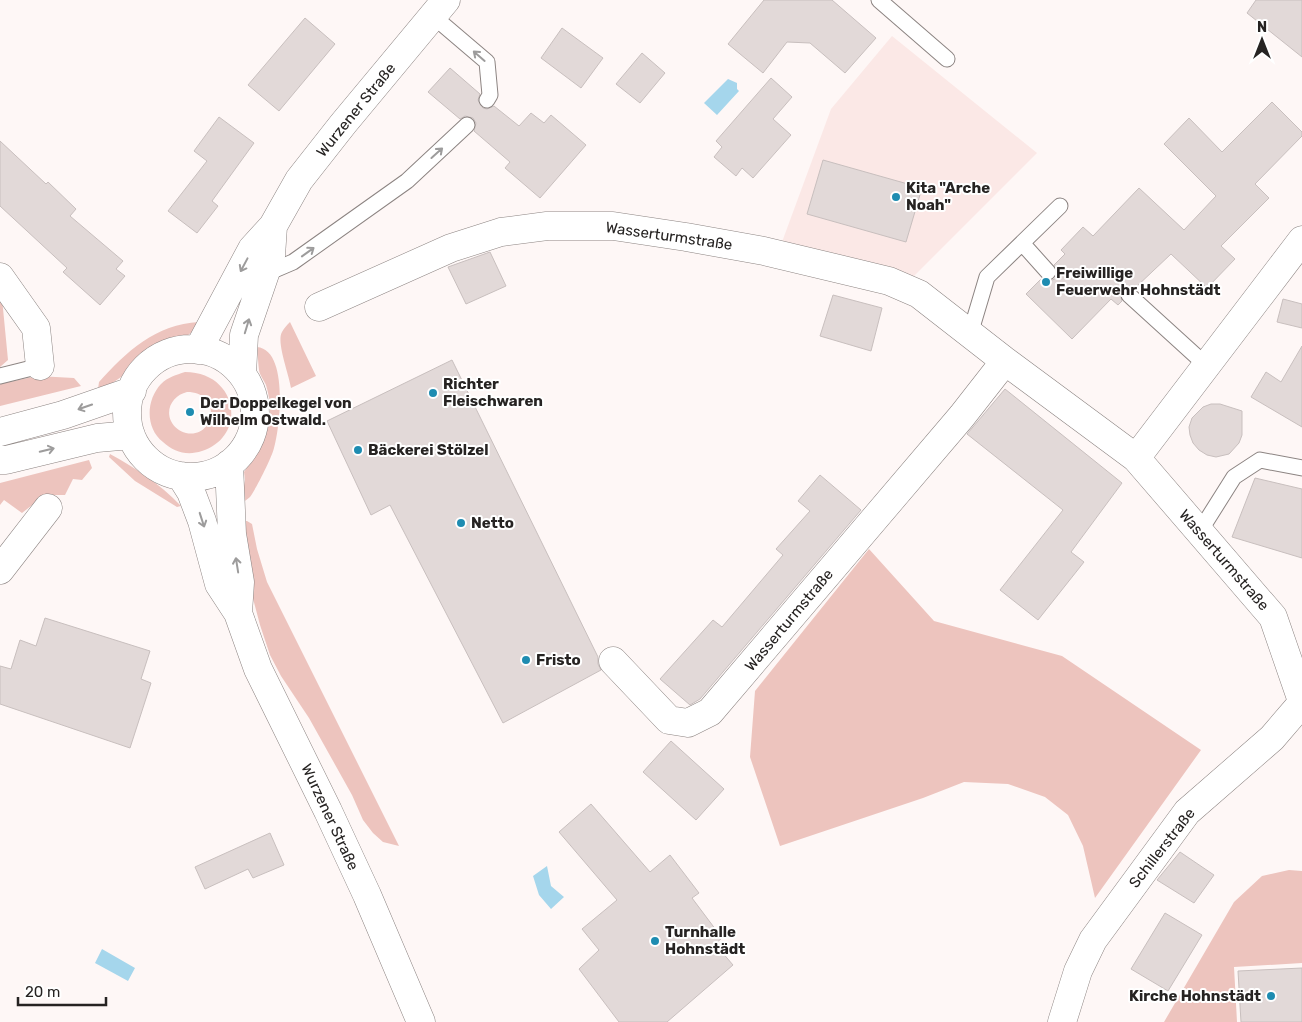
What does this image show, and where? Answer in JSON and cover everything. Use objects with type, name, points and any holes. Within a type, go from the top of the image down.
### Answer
[{"type":"street","name":"Wurzener Straße","points":[[198,350],[252,249],[273,226],[300,180],[343,124],[440,8]]},
{"type":"street","name":"Wurzener Straße","points":[[242,374],[244,335],[271,256],[273,226]]},
{"type":"street","name":"Wasserturmstraße","points":[[319,307],[451,248],[501,232],[547,226],[613,226],[764,250],[889,281],[919,294],[1005,361],[1136,458],[1273,616],[1302,702]]},
{"type":"street","points":[[1136,458],[1302,240]]},
{"type":"street","points":[[0,277],[36,328],[40,366]]},
{"type":"street","name":"Wurzener Straße","points":[[198,350],[216,354],[225,359],[242,374],[252,394],[255,417],[252,433],[244,448],[229,464],[209,475],[200,477],[181,476],[162,470],[140,452],[131,435],[128,404],[132,391],[145,369],[154,361],[177,351],[198,350]]},
{"type":"street","name":"Wasserturmstraße","points":[[613,661],[669,720],[688,723],[710,712],[962,416],[1005,361]]},
{"type":"street","points":[[0,432],[63,415],[132,391]]},
{"type":"street","points":[[0,460],[97,438],[131,435]]},
{"type":"street","name":"Wurzener Straße","points":[[229,464],[232,534],[240,582],[238,613]]},
{"type":"street","name":"Wurzener Straße","points":[[181,476],[191,492],[202,521],[219,584],[238,613],[258,669],[367,896],[421,1022]]},
{"type":"street","points":[[0,570],[48,508]]},
{"type":"street","name":"Schillerstraße","points":[[1062,1022],[1078,971],[1093,940],[1187,812],[1272,738],[1302,702]]},
{"type":"lane","points":[[879,0],[948,59]]},
{"type":"lane","points":[[440,8],[486,62],[490,95],[487,100]]},
{"type":"lane","points":[[265,274],[293,262],[407,181],[467,125]]},
{"type":"lane","points":[[970,334],[987,277],[1060,206]]},
{"type":"lane","points":[[1022,243],[1048,272]]},
{"type":"lane","points":[[1129,294],[1207,366]]},
{"type":"lane","points":[[0,376],[40,366]]},
{"type":"lane","points":[[1200,531],[1234,477],[1260,460],[1302,468]]},
{"type":"shaded area","name":"Kita \"Arche Noah\"","points":[[892,36],[1037,153],[912,278],[782,242],[831,109]]},
{"type":"shaded area","points":[[1,288],[8,360],[0,367],[0,290]]},
{"type":"shaded area","points":[[199,322],[200,326],[188,335],[159,343],[140,354],[124,375],[108,386],[98,389],[99,382],[109,371],[131,350],[143,342],[169,328]]},
{"type":"shaded area","points":[[290,322],[316,376],[291,388],[281,343],[282,332]]},
{"type":"shaded area","points":[[257,347],[267,351],[274,361],[278,375],[280,408],[274,448],[256,487],[250,497],[241,504],[245,480],[244,472],[263,441],[269,421],[269,398],[260,372]]},
{"type":"shaded area","points":[[185,372],[203,375],[216,382],[226,393],[231,406],[231,419],[226,432],[217,443],[202,451],[191,453],[176,451],[157,436],[153,429],[150,414],[152,398],[161,384],[172,376]],"holes":[[[187,392],[198,394],[206,399],[210,407],[209,423],[196,433],[183,432],[177,429],[171,421],[169,416],[170,407],[175,399],[182,394]]]},
{"type":"shaded area","points":[[37,376],[74,378],[81,386],[0,406],[0,384]]},
{"type":"shaded area","points":[[110,454],[147,477],[181,506],[177,507],[135,481],[109,457]]},
{"type":"shaded area","points":[[89,460],[92,468],[82,480],[73,479],[65,495],[45,495],[22,513],[4,500],[0,505],[0,483]]},
{"type":"shaded area","points":[[241,521],[247,521],[252,524],[267,582],[399,846],[383,842],[363,820],[352,795],[309,718],[281,676],[270,655],[251,591]]},
{"type":"shaded area","points":[[869,549],[934,621],[1062,656],[1201,750],[1095,898],[1083,846],[1068,815],[1045,797],[1008,784],[964,782],[923,798],[780,846],[750,757],[755,691]]},
{"type":"shaded area","points":[[1289,870],[1302,871],[1302,963],[1234,967],[1237,1022],[1164,1022],[1234,902],[1262,876]]},
{"type":"water","points":[[728,79],[737,83],[739,91],[717,115],[704,103]]},
{"type":"water","points":[[547,866],[551,886],[564,897],[551,909],[539,895],[533,876]]},
{"type":"water","points":[[102,949],[135,968],[128,981],[95,963]]},
{"type":"building","points":[[764,0],[832,0],[876,38],[845,73],[810,43],[787,42],[763,73],[728,44]]},
{"type":"building","points":[[1256,0],[1302,0],[1302,57],[1247,13]]},
{"type":"building","points":[[305,18],[335,44],[279,111],[248,85]]},
{"type":"building","points":[[562,28],[603,58],[581,88],[541,58]]},
{"type":"building","points":[[642,53],[665,73],[640,103],[616,84]]},
{"type":"building","points":[[450,68],[480,94],[478,100],[483,108],[487,109],[494,106],[519,126],[531,113],[544,123],[551,115],[586,145],[540,198],[505,168],[510,162],[474,131],[476,123],[473,118],[465,116],[460,119],[428,92]]},
{"type":"building","points":[[771,78],[792,97],[773,119],[791,135],[753,178],[742,168],[736,176],[714,157],[722,147],[716,141]]},
{"type":"building","points":[[1272,102],[1302,132],[1302,136],[1255,184],[1269,198],[1221,246],[1235,259],[1207,288],[1171,254],[1135,288],[1131,286],[1122,288],[1120,293],[1122,301],[1118,305],[1111,299],[1072,339],[1026,294],[1041,279],[1049,281],[1055,279],[1057,271],[1054,265],[1065,254],[1061,250],[1083,227],[1093,236],[1139,188],[1184,230],[1216,196],[1164,144],[1189,118],[1222,152]]},
{"type":"building","points":[[219,117],[254,143],[212,201],[218,206],[197,233],[168,211],[207,161],[194,151]]},
{"type":"building","points":[[0,141],[76,209],[70,216],[123,261],[116,269],[125,276],[100,305],[63,272],[67,268],[0,206]]},
{"type":"building","points":[[823,160],[922,188],[906,242],[807,214]]},
{"type":"building","points":[[490,252],[506,286],[466,304],[448,267]]},
{"type":"building","points":[[833,295],[882,308],[871,351],[820,336]]},
{"type":"building","points":[[1283,299],[1302,304],[1302,328],[1277,322]]},
{"type":"building","points":[[1302,346],[1302,427],[1251,397],[1266,372],[1281,382]]},
{"type":"building","points":[[452,360],[598,657],[598,664],[601,670],[503,723],[390,505],[371,515],[327,421]]},
{"type":"building","points":[[1005,389],[1122,483],[1071,552],[1084,562],[1038,620],[1000,590],[1063,510],[967,434]]},
{"type":"building","points":[[1211,404],[1220,404],[1242,411],[1242,435],[1239,443],[1229,454],[1216,457],[1207,455],[1199,450],[1193,443],[1189,427],[1192,418],[1203,407]]},
{"type":"building","points":[[820,475],[861,510],[700,699],[690,705],[660,679],[713,620],[722,627],[783,555],[776,549],[810,511],[798,501]]},
{"type":"building","points":[[1255,478],[1302,489],[1302,558],[1232,537]]},
{"type":"building","points":[[45,618],[150,651],[141,679],[151,683],[130,748],[0,704],[0,666],[11,669],[20,640],[36,646]]},
{"type":"building","points":[[671,741],[724,789],[696,820],[643,772]]},
{"type":"building","name":"Turnhalle Hohnstädt","points":[[591,804],[650,872],[670,855],[699,893],[692,898],[722,938],[715,944],[733,965],[667,1022],[619,1022],[579,969],[599,950],[582,929],[617,900],[559,832]]},
{"type":"building","points":[[270,833],[284,865],[253,878],[248,869],[205,889],[195,867]]},
{"type":"building","points":[[1180,852],[1214,875],[1194,903],[1157,880]]},
{"type":"building","points":[[1165,913],[1202,935],[1168,991],[1131,969]]},
{"type":"building","name":"Kirche Hohnstädt","points":[[1302,968],[1302,1022],[1241,1022],[1238,971]]},
{"type":"place","name":"Kita \"Arche Noah\"","points":[[896,197]]},
{"type":"place","name":"Freiwillige Feuerwehr Hohnstädt","points":[[1046,282]]},
{"type":"place","name":"Richter Fleischwaren","points":[[433,393]]},
{"type":"place","name":"Der Doppelkegel von Wilhelm Ostwald.","points":[[190,412]]},
{"type":"place","name":"Bäckerei Stölzel","points":[[358,450]]},
{"type":"place","name":"Netto","points":[[461,523]]},
{"type":"place","name":"Fristo","points":[[526,660]]},
{"type":"place","name":"Turnhalle Hohnstädt","points":[[655,941]]},
{"type":"place","name":"Kirche Hohnstädt","points":[[1271,996]]}]
